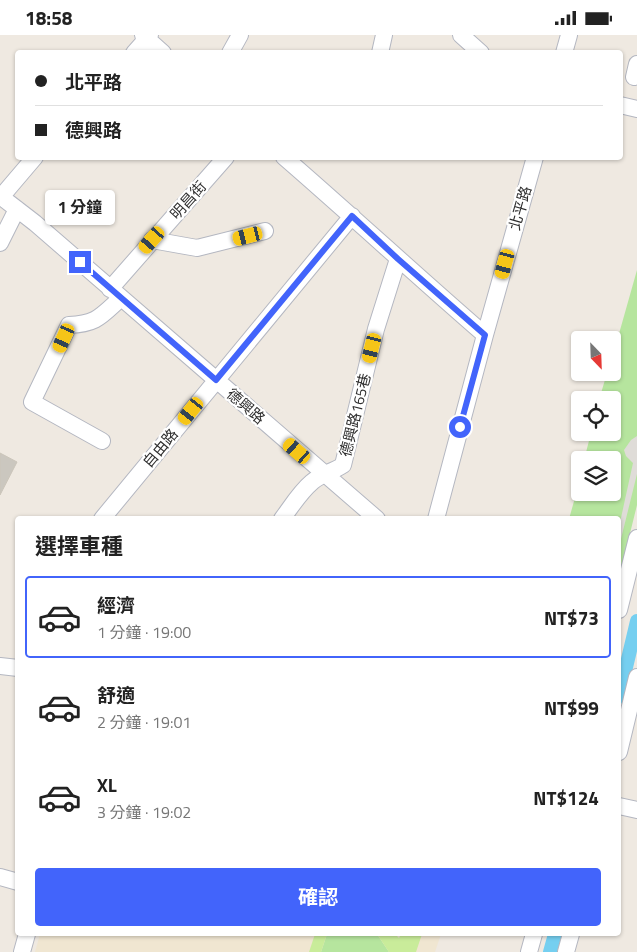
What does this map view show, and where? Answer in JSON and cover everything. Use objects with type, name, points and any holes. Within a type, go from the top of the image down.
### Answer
[{"type":"street","points":[[232,50],[240,35]]},
{"type":"street","points":[[381,50],[384,35]]},
{"type":"street","points":[[461,35],[478,50]]},
{"type":"street","points":[[565,50],[569,35]]},
{"type":"street","points":[[136,50],[147,36],[160,50]]},
{"type":"street","points":[[623,106],[637,109]]},
{"type":"street","points":[[0,196],[32,160]]},
{"type":"street","name":"明昌街","points":[[102,441],[32,402],[69,325],[98,320],[152,240],[223,160]]},
{"type":"street","points":[[287,160],[485,335]]},
{"type":"street","name":"北平路","points":[[437,516],[534,160]]},
{"type":"street","name":"德興路","points":[[0,196],[116,293],[374,516]]},
{"type":"street","points":[[0,243],[17,209]]},
{"type":"street","name":"自由路","points":[[104,516],[352,216]]},
{"type":"street","points":[[152,240],[197,248],[265,231]]},
{"type":"street","name":"德興路165巷","points":[[284,516],[312,482],[343,465],[376,329],[398,259]]},
{"type":"street","points":[[621,602],[637,538]]},
{"type":"street","points":[[0,666],[15,668]]},
{"type":"street","points":[[621,744],[637,677]]},
{"type":"street","points":[[621,807],[637,810]]},
{"type":"street","points":[[0,877],[15,881]]},
{"type":"street","points":[[22,952],[27,936]]},
{"type":"street","points":[[529,952],[533,936]]},
{"type":"street","points":[[566,952],[570,936]]},
{"type":"shaded area","points":[[637,436],[637,474],[621,539],[621,518],[633,463],[626,456],[624,450],[631,440]]},
{"type":"shaded area","points":[[39,936],[440,936],[435,952],[35,952]]},
{"type":"green space","points":[[637,270],[637,505],[621,570],[621,516],[570,516],[574,501],[621,501],[621,451],[586,451],[589,441],[621,441],[621,391],[602,391],[605,381],[621,381],[620,331]]},
{"type":"green space","points":[[314,936],[326,936],[321,952],[309,952]]},
{"type":"green space","points":[[326,936],[378,936],[389,952],[321,952]]},
{"type":"green space","points":[[378,936],[397,936],[399,938],[400,936],[421,936],[416,952],[389,952]]},
{"type":"building","points":[[0,453],[17,462],[0,495]]},
{"type":"waterway","points":[[621,689],[637,621]]},
{"type":"waterway","points":[[550,952],[554,936]]},
{"type":"route","points":[[80,262],[216,380],[352,216],[485,335],[460,427]]}]
